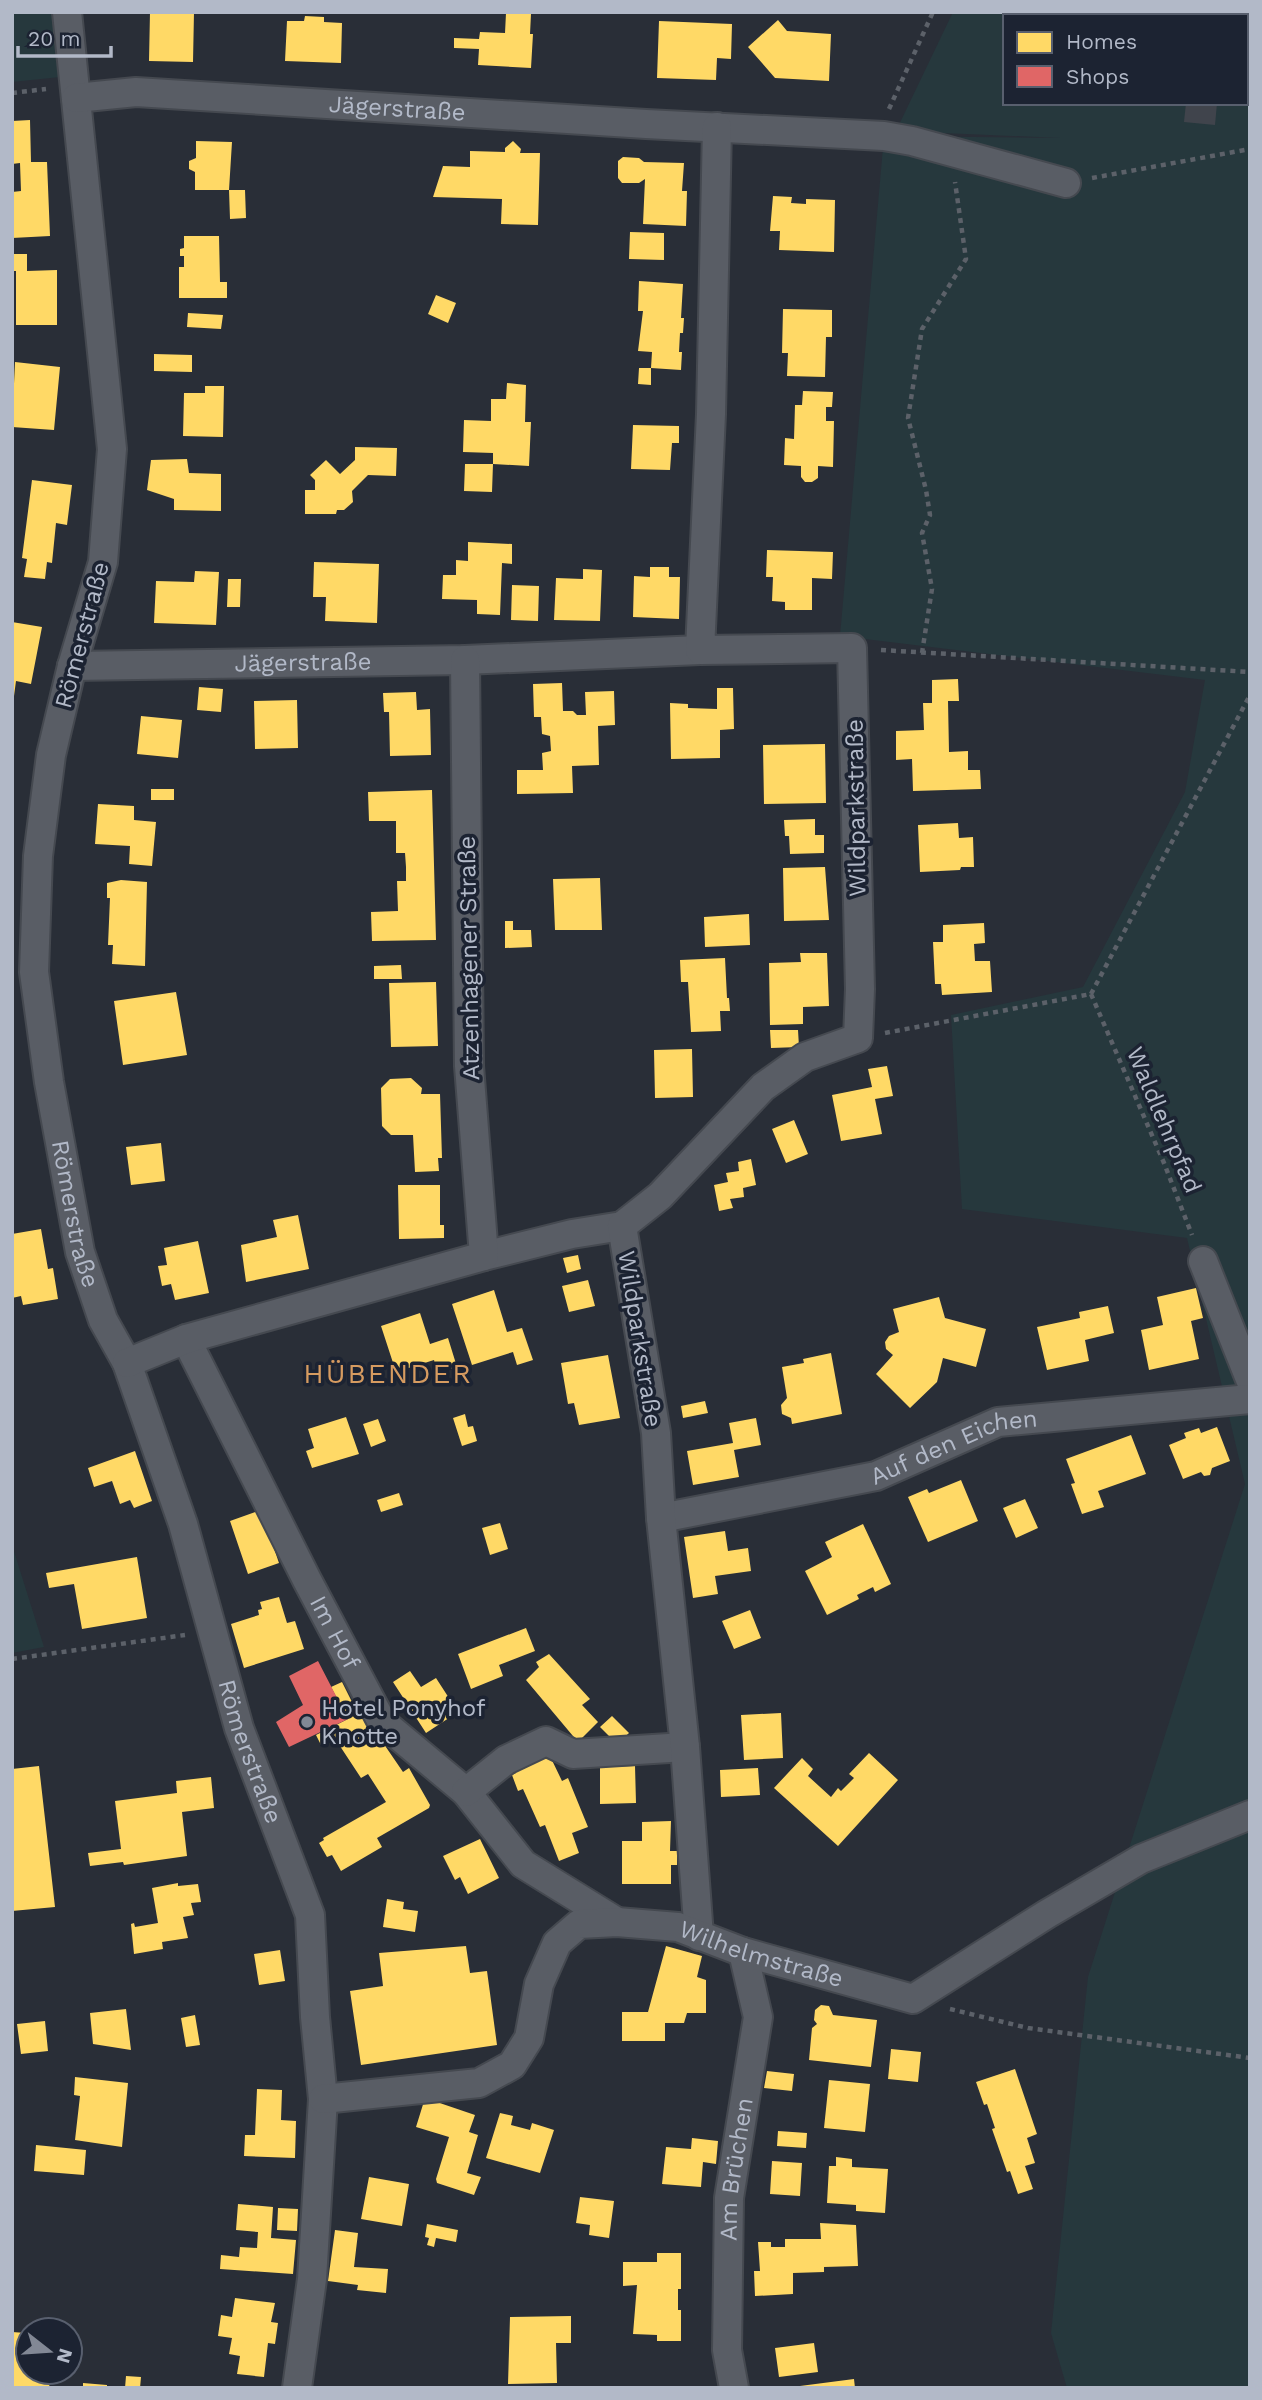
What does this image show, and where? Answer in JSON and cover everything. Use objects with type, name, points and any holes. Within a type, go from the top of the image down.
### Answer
[{"type":"street","name":"Römerstraße","points":[[67,12],[112,449],[103,562],[72,666],[51,755],[38,856],[34,971],[49,1082],[80,1252],[103,1320],[127,1363],[183,1524],[239,1728],[310,1915],[315,2017],[323,2099],[312,2279],[297,2388]]},
{"type":"street","name":"Jägerstraße","points":[[76,98],[136,92],[884,136],[912,141],[1066,183]]},
{"type":"street","points":[[700,650],[711,414],[717,127]]},
{"type":"street","name":"Jägerstraße","points":[[72,666],[465,660],[700,650],[852,648]]},
{"type":"street","name":"Wildparkstraße","points":[[699,1936],[685,1747],[661,1518],[656,1433],[622,1226],[660,1196],[763,1087],[805,1057],[858,1038],[860,989],[852,648]]},
{"type":"street","name":"Atzenhagener Straße","points":[[465,660],[469,1066],[484,1256]]},
{"type":"street","points":[[127,1363],[186,1339],[484,1256],[572,1234],[622,1226]]},
{"type":"street","points":[[1203,1261],[1250,1379]]},
{"type":"street","name":"Im Hof","points":[[186,1339],[382,1723],[466,1792],[523,1864],[617,1922]]},
{"type":"street","name":"Auf den Eichen","points":[[661,1518],[876,1476],[998,1422],[1250,1399]]},
{"type":"street","points":[[466,1792],[506,1760],[546,1741],[573,1754],[685,1747]]},
{"type":"street","points":[[913,1999],[1047,1914],[1141,1859],[1250,1815]]},
{"type":"street","name":"Wilhelmstraße","points":[[323,2099],[479,2083],[512,2065],[529,2038],[539,1984],[557,1943],[579,1924],[617,1922],[678,1927],[743,1952],[913,1999]]},
{"type":"street","name":"Am Brüchen","points":[[734,2388],[727,2350],[729,2198],[758,2017],[743,1952]]},
{"type":"path","points":[[884,136],[882,124],[933,12]]},
{"type":"path","points":[[1066,183],[1250,149]]},
{"type":"path","points":[[922,653],[932,589],[922,533],[930,515],[908,418],[922,329],[966,260],[954,176]]},
{"type":"path","points":[[852,648],[1250,672]]},
{"type":"path","points":[[858,1038],[1091,994],[1250,695]]},
{"type":"path","name":"Waldlehrpfad","points":[[1091,994],[1203,1261]]},
{"type":"path","points":[[12,1659],[214,1631]]},
{"type":"path","points":[[913,1999],[1028,2028],[1250,2058]]},
{"type":"shaded area","points":[[12,12],[52,12],[60,77],[12,82]]},
{"type":"shaded area","points":[[953,12],[1250,12],[1250,2388],[1067,2388],[1051,2333],[1088,1977],[1245,1484],[1187,1238],[962,1209],[951,1015],[1083,987],[1185,792],[1205,680],[840,636],[884,136],[1061,138],[896,131]]},
{"type":"shaded area","points":[[12,1545],[44,1647],[12,1653]]},
{"type":"building: Homes","points":[[150,12],[194,12],[193,62],[149,61]]},
{"type":"building: Homes","points":[[506,13],[531,14],[531,68],[478,65],[479,49],[454,48],[454,38],[479,39],[480,32],[505,33]]},
{"type":"building: Homes","points":[[305,16],[324,17],[324,22],[342,23],[341,63],[285,61],[287,21],[304,21]]},
{"type":"building: Homes","points":[[778,20],[787,31],[831,34],[829,81],[775,78],[748,47]]},
{"type":"building: Homes","points":[[659,21],[732,24],[731,59],[717,58],[716,80],[657,78]]},
{"type":"building: Homes","points":[[30,120],[31,162],[47,162],[50,236],[12,238],[12,192],[21,191],[20,163],[12,164],[12,121]]},
{"type":"building: Homes","points":[[196,141],[232,142],[229,190],[195,190],[195,172],[189,169],[189,161],[196,158]]},
{"type":"building: Homes","points":[[513,141],[521,149],[520,153],[540,153],[538,225],[501,224],[502,199],[433,197],[443,166],[470,167],[470,151],[505,152],[505,148]]},
{"type":"building: Homes","points":[[623,157],[639,158],[644,162],[684,163],[682,191],[687,191],[686,226],[643,224],[645,179],[639,183],[622,183],[618,178],[618,161]]},
{"type":"building: Homes","points":[[229,190],[245,190],[246,218],[230,219]]},
{"type":"building: Homes","points":[[773,196],[792,197],[791,203],[806,204],[806,199],[835,200],[834,252],[779,250],[780,231],[770,231]]},
{"type":"building: Homes","points":[[630,232],[664,233],[664,260],[629,259]]},
{"type":"building: Homes","points":[[184,236],[219,236],[220,282],[227,282],[227,298],[179,298],[179,267],[184,267],[184,256],[180,256],[180,249],[184,248]]},
{"type":"building: Homes","points":[[12,254],[27,254],[27,271],[57,270],[57,325],[16,325],[16,271],[12,271]]},
{"type":"building: Homes","points":[[639,281],[683,284],[681,318],[684,318],[679,352],[682,352],[681,370],[651,368],[652,352],[638,351],[643,311],[638,311]]},
{"type":"building: Homes","points":[[436,295],[456,303],[448,323],[428,314]]},
{"type":"building: Homes","points":[[783,309],[832,310],[832,337],[826,337],[825,377],[787,376],[788,353],[782,353]]},
{"type":"building: Homes","points":[[188,313],[223,315],[221,329],[187,327]]},
{"type":"building: Homes","points":[[154,354],[192,355],[192,372],[154,371]]},
{"type":"building: Homes","points":[[15,362],[60,367],[54,430],[12,427]]},
{"type":"building: Homes","points":[[639,368],[651,368],[651,385],[638,384]]},
{"type":"building: Homes","points":[[507,383],[526,385],[525,422],[531,422],[529,466],[493,464],[493,453],[463,452],[464,420],[491,421],[491,399],[506,399]]},
{"type":"building: Homes","points":[[205,386],[224,386],[223,437],[183,436],[184,393],[205,393]]},
{"type":"building: Homes","points":[[803,391],[833,392],[832,407],[826,407],[826,421],[834,421],[833,467],[818,466],[818,478],[812,482],[805,482],[801,477],[801,466],[784,465],[785,438],[794,439],[795,405],[802,405]]},
{"type":"building: Homes","points":[[633,425],[679,426],[679,443],[672,443],[670,470],[631,469]]},
{"type":"building: Homes","points":[[355,447],[397,448],[396,476],[368,475],[352,491],[353,502],[344,510],[337,510],[336,514],[305,514],[305,490],[315,490],[315,480],[310,475],[326,460],[340,474],[355,460]]},
{"type":"building: Homes","points":[[187,459],[189,473],[221,474],[221,511],[174,510],[174,499],[147,490],[151,460]]},
{"type":"building: Homes","points":[[465,464],[493,464],[492,492],[464,491]]},
{"type":"building: Homes","points":[[32,480],[72,485],[67,525],[56,523],[52,563],[47,562],[45,579],[24,577],[27,559],[22,558]]},
{"type":"building: Homes","points":[[468,542],[512,544],[512,564],[502,563],[500,615],[477,614],[477,600],[442,599],[443,575],[456,575],[456,560],[468,561]]},
{"type":"building: Homes","points":[[767,550],[833,552],[832,579],[812,578],[812,610],[785,610],[785,602],[772,601],[773,577],[766,577]]},
{"type":"building: Homes","points":[[314,562],[379,564],[377,623],[325,621],[326,597],[313,597]]},
{"type":"building: Homes","points":[[650,567],[669,567],[669,577],[680,577],[679,619],[633,617],[634,576],[650,577]]},
{"type":"building: Homes","points":[[583,569],[602,570],[600,621],[554,620],[556,578],[583,579]]},
{"type":"building: Homes","points":[[195,571],[219,572],[216,625],[154,623],[156,581],[194,582]]},
{"type":"building: Homes","points":[[228,579],[241,579],[240,607],[227,607]]},
{"type":"building: Homes","points":[[512,585],[539,586],[538,621],[511,620]]},
{"type":"building: Homes","points":[[12,622],[42,627],[31,684],[16,681],[14,696]]},
{"type":"building: Homes","points":[[958,679],[959,701],[948,701],[949,752],[968,751],[968,770],[980,770],[981,789],[913,791],[912,759],[896,760],[896,731],[924,730],[923,703],[932,703],[932,680]]},
{"type":"building: Homes","points":[[562,683],[563,711],[573,711],[577,715],[586,715],[585,692],[614,691],[615,725],[598,726],[599,765],[572,766],[573,793],[517,794],[517,770],[543,770],[542,753],[551,751],[550,736],[542,734],[541,717],[534,717],[533,684]]},
{"type":"building: Homes","points":[[199,687],[223,689],[221,712],[197,710]]},
{"type":"building: Homes","points":[[717,688],[733,688],[734,729],[720,730],[720,758],[671,759],[670,703],[688,704],[688,708],[717,709]]},
{"type":"building: Homes","points":[[416,692],[417,710],[430,709],[431,755],[390,756],[389,712],[384,712],[383,693]]},
{"type":"building: Homes","points":[[297,700],[298,748],[255,749],[254,701]]},
{"type":"building: Homes","points":[[141,716],[182,720],[178,758],[137,754]]},
{"type":"building: Homes","points":[[825,744],[826,803],[764,804],[763,745]]},
{"type":"building: Homes","points":[[151,789],[174,789],[174,800],[151,800]]},
{"type":"building: Homes","points":[[432,790],[436,940],[372,941],[371,912],[398,911],[397,881],[406,881],[406,867],[405,853],[396,853],[396,821],[369,821],[368,792]]},
{"type":"building: Homes","points":[[98,804],[134,806],[134,820],[156,822],[152,866],[129,864],[130,846],[95,844]]},
{"type":"building: Homes","points":[[815,819],[815,835],[824,835],[824,853],[790,854],[789,836],[785,836],[784,820]]},
{"type":"building: Homes","points":[[958,823],[959,838],[973,837],[974,867],[920,872],[918,825]]},
{"type":"building: Homes","points":[[825,867],[829,920],[784,921],[783,868]]},
{"type":"building: Homes","points":[[600,878],[602,930],[555,930],[553,879]]},
{"type":"building: Homes","points":[[121,880],[147,882],[145,966],[112,964],[113,945],[108,945],[110,898],[107,898],[107,883]]},
{"type":"building: Homes","points":[[749,914],[750,945],[705,947],[704,917]]},
{"type":"building: Homes","points":[[505,921],[513,921],[513,930],[531,930],[532,947],[505,948]]},
{"type":"building: Homes","points":[[984,923],[985,943],[974,944],[975,961],[990,961],[992,992],[942,995],[941,984],[935,984],[933,942],[943,942],[943,925]]},
{"type":"building: Homes","points":[[800,953],[827,953],[829,1006],[803,1007],[803,1024],[770,1025],[769,963],[801,962]]},
{"type":"building: Homes","points":[[725,958],[730,1011],[720,1011],[721,1031],[691,1032],[688,982],[681,982],[680,960]]},
{"type":"building: Homes","points":[[401,965],[402,979],[374,979],[374,966]]},
{"type":"building: Homes","points":[[436,982],[438,1046],[391,1047],[389,983]]},
{"type":"building: Homes","points":[[176,992],[187,1055],[123,1065],[114,1001]]},
{"type":"building: Homes","points":[[770,1030],[798,1030],[799,1047],[771,1048]]},
{"type":"building: Homes","points":[[692,1049],[693,1097],[655,1098],[654,1050]]},
{"type":"building: Homes","points":[[887,1066],[893,1096],[875,1099],[882,1134],[841,1141],[832,1095],[872,1087],[868,1069]]},
{"type":"building: Homes","points":[[411,1078],[422,1088],[421,1094],[440,1094],[442,1158],[438,1158],[439,1171],[415,1172],[413,1135],[391,1135],[382,1126],[381,1088],[390,1079]]},
{"type":"building: Homes","points":[[794,1120],[808,1154],[786,1163],[772,1129]]},
{"type":"building: Homes","points":[[161,1143],[165,1181],[131,1185],[126,1147]]},
{"type":"building: Homes","points":[[751,1159],[756,1185],[743,1188],[744,1197],[730,1199],[733,1208],[719,1211],[714,1185],[728,1182],[726,1173],[739,1171],[738,1162]]},
{"type":"building: Homes","points":[[398,1185],[440,1185],[440,1225],[444,1225],[444,1238],[399,1239]]},
{"type":"building: Homes","points":[[298,1215],[309,1269],[246,1282],[241,1245],[277,1237],[273,1220]]},
{"type":"building: Homes","points":[[41,1229],[48,1269],[53,1268],[58,1299],[23,1305],[21,1296],[12,1298],[12,1234]]},
{"type":"building: Homes","points":[[198,1241],[209,1293],[175,1300],[171,1284],[162,1286],[158,1266],[167,1265],[164,1248]]},
{"type":"building: Homes","points":[[578,1255],[581,1269],[567,1273],[563,1258]]},
{"type":"building: Homes","points":[[588,1280],[595,1306],[569,1312],[562,1286]]},
{"type":"building: Homes","points":[[1196,1288],[1203,1318],[1191,1321],[1199,1359],[1149,1370],[1141,1330],[1163,1325],[1157,1297]]},
{"type":"building: Homes","points":[[494,1290],[507,1332],[522,1328],[533,1360],[517,1365],[513,1352],[472,1365],[452,1304]]},
{"type":"building: Homes","points":[[939,1297],[945,1318],[986,1329],[976,1367],[943,1358],[937,1382],[910,1408],[876,1374],[893,1355],[886,1349],[885,1342],[889,1336],[899,1332],[893,1309]]},
{"type":"building: Homes","points":[[1108,1306],[1114,1333],[1085,1340],[1089,1361],[1047,1370],[1037,1327],[1080,1318],[1079,1312]]},
{"type":"building: Homes","points":[[420,1313],[430,1344],[448,1338],[457,1367],[438,1373],[434,1360],[396,1372],[381,1326]]},
{"type":"building: Homes","points":[[831,1353],[842,1414],[792,1424],[791,1418],[782,1414],[781,1405],[787,1398],[782,1367],[804,1363],[803,1359]]},
{"type":"building: Homes","points":[[608,1355],[620,1418],[579,1425],[574,1403],[568,1404],[561,1363]]},
{"type":"building: Homes","points":[[705,1401],[708,1413],[683,1418],[681,1406]]},
{"type":"building: Homes","points":[[465,1414],[468,1427],[473,1426],[477,1441],[462,1446],[453,1418]]},
{"type":"building: Homes","points":[[346,1417],[359,1454],[312,1468],[306,1451],[314,1448],[308,1429]]},
{"type":"building: Homes","points":[[756,1418],[761,1445],[734,1450],[739,1477],[693,1485],[687,1451],[733,1443],[729,1423]]},
{"type":"building: Homes","points":[[378,1419],[386,1441],[371,1447],[363,1424]]},
{"type":"building: Homes","points":[[1217,1427],[1230,1461],[1212,1468],[1210,1475],[1204,1476],[1201,1472],[1183,1479],[1169,1445],[1186,1438],[1184,1433],[1199,1428],[1201,1433]]},
{"type":"building: Homes","points":[[1131,1435],[1146,1474],[1098,1491],[1104,1507],[1082,1514],[1071,1484],[1075,1483],[1066,1459]]},
{"type":"building: Homes","points":[[135,1451],[152,1501],[134,1508],[130,1500],[120,1504],[112,1481],[94,1487],[88,1468]]},
{"type":"building: Homes","points":[[961,1480],[978,1521],[928,1542],[908,1497],[927,1489],[929,1493]]},
{"type":"building: Homes","points":[[399,1493],[403,1505],[381,1512],[377,1500]]},
{"type":"building: Homes","points":[[1025,1499],[1038,1528],[1016,1538],[1003,1508]]},
{"type":"building: Homes","points":[[261,1510],[279,1563],[248,1574],[230,1521]]},
{"type":"building: Homes","points":[[500,1523],[508,1549],[490,1555],[482,1528]]},
{"type":"building: Homes","points":[[863,1524],[891,1584],[875,1592],[873,1587],[857,1595],[859,1599],[827,1615],[805,1571],[832,1557],[825,1542]]},
{"type":"building: Homes","points":[[725,1531],[728,1551],[748,1548],[751,1571],[715,1576],[718,1594],[693,1598],[684,1537]]},
{"type":"building: Homes","points":[[137,1557],[147,1618],[82,1629],[74,1584],[49,1588],[46,1573]]},
{"type":"building: Homes","points":[[279,1597],[287,1623],[295,1621],[304,1649],[244,1668],[231,1624],[259,1615],[258,1610],[262,1609],[260,1602]]},
{"type":"building: Homes","points":[[750,1610],[761,1638],[734,1649],[722,1621]]},
{"type":"building: Homes","points":[[526,1628],[535,1651],[499,1665],[503,1676],[471,1689],[458,1654]]},
{"type":"building: Homes","points":[[549,1654],[590,1699],[582,1705],[598,1722],[578,1742],[526,1680],[539,1667],[536,1662]]},
{"type":"building: Homes","points":[[410,1671],[421,1687],[436,1678],[458,1712],[426,1733],[393,1682]]},
{"type":"building: Homes","points":[[342,1682],[358,1714],[362,1712],[403,1772],[409,1768],[430,1805],[377,1838],[382,1847],[341,1871],[332,1855],[327,1857],[319,1843],[323,1838],[386,1802],[368,1774],[361,1778],[336,1740],[322,1747],[316,1735],[348,1719],[331,1687]]},
{"type":"building: Homes","points":[[781,1713],[783,1758],[744,1760],[741,1715]]},
{"type":"building: Homes","points":[[612,1716],[629,1733],[617,1744],[600,1727]]},
{"type":"building: Homes","points":[[869,1753],[898,1780],[838,1846],[774,1788],[802,1758],[813,1769],[808,1776],[831,1797],[838,1788],[841,1791],[854,1778],[849,1774]]},
{"type":"building: Homes","points":[[549,1754],[562,1781],[568,1778],[588,1827],[572,1833],[579,1853],[559,1861],[545,1825],[540,1827],[523,1789],[518,1791],[512,1775]]},
{"type":"building: Homes","points":[[39,1766],[55,1907],[12,1911],[12,1769]]},
{"type":"building: Homes","points":[[635,1766],[636,1803],[600,1804],[600,1767]]},
{"type":"building: Homes","points":[[758,1768],[760,1795],[721,1797],[720,1770]]},
{"type":"building: Homes","points":[[211,1777],[214,1808],[182,1812],[187,1856],[124,1865],[123,1862],[90,1866],[88,1853],[121,1849],[115,1801],[177,1793],[176,1781]]},
{"type":"building: Homes","points":[[671,1821],[670,1851],[677,1851],[677,1865],[671,1865],[671,1884],[622,1884],[622,1841],[642,1841],[642,1822]]},
{"type":"building: Homes","points":[[480,1839],[499,1878],[468,1894],[460,1877],[455,1880],[443,1856]]},
{"type":"building: Homes","points":[[178,1883],[178,1886],[198,1884],[201,1902],[191,1903],[194,1915],[183,1917],[188,1938],[162,1942],[163,1949],[134,1954],[131,1924],[134,1923],[135,1927],[158,1923],[152,1888]]},
{"type":"building: Homes","points":[[387,1899],[404,1902],[403,1909],[418,1911],[415,1932],[383,1927]]},
{"type":"building: Homes","points":[[466,1946],[470,1973],[487,1971],[497,2045],[361,2065],[350,1991],[383,1986],[379,1953]]},
{"type":"building: Homes","points":[[666,1946],[702,1956],[697,1977],[706,1980],[706,2013],[687,2013],[684,2023],[665,2023],[665,2041],[622,2041],[622,2012],[648,2012]]},
{"type":"building: Homes","points":[[280,1950],[285,1981],[259,1985],[254,1954]]},
{"type":"building: Homes","points":[[821,2005],[829,2006],[833,2015],[877,2020],[871,2067],[809,2060],[812,2028],[817,2024],[814,2020],[815,2010]]},
{"type":"building: Homes","points":[[126,2009],[131,2050],[93,2044],[90,2013]]},
{"type":"building: Homes","points":[[195,2015],[200,2045],[186,2047],[181,2018]]},
{"type":"building: Homes","points":[[45,2021],[48,2051],[21,2054],[17,2024]]},
{"type":"building: Homes","points":[[891,2049],[921,2052],[918,2082],[888,2079]]},
{"type":"building: Homes","points":[[1015,2069],[1037,2134],[1027,2138],[1035,2163],[1025,2166],[1033,2189],[1018,2194],[992,2129],[995,2128],[987,2104],[984,2105],[976,2082]]},
{"type":"building: Homes","points":[[767,2071],[794,2074],[792,2091],[764,2088]]},
{"type":"building: Homes","points":[[75,2077],[128,2083],[122,2147],[75,2140],[80,2096],[74,2095]]},
{"type":"building: Homes","points":[[829,2080],[870,2084],[865,2132],[824,2128]]},
{"type":"building: Homes","points":[[257,2089],[282,2090],[281,2120],[296,2121],[295,2158],[244,2156],[245,2135],[255,2135]]},
{"type":"building: Homes","points":[[425,2098],[475,2115],[469,2132],[478,2135],[467,2173],[481,2177],[474,2195],[437,2183],[449,2137],[416,2127]]},
{"type":"building: Homes","points":[[500,2113],[513,2116],[511,2125],[530,2130],[532,2123],[554,2130],[540,2173],[486,2158]]},
{"type":"building: Homes","points":[[778,2131],[807,2133],[806,2148],[777,2146]]},
{"type":"building: Homes","points":[[692,2138],[718,2141],[716,2164],[703,2162],[701,2187],[662,2184],[666,2147],[691,2149]]},
{"type":"building: Homes","points":[[36,2145],[86,2150],[84,2175],[34,2171]]},
{"type":"building: Homes","points":[[836,2157],[852,2159],[852,2167],[888,2169],[885,2213],[856,2211],[856,2205],[827,2203],[829,2166],[836,2166]]},
{"type":"building: Homes","points":[[772,2161],[802,2163],[800,2196],[770,2194]]},
{"type":"building: Homes","points":[[369,2177],[409,2184],[402,2226],[361,2219]]},
{"type":"building: Homes","points":[[580,2197],[614,2201],[609,2238],[589,2235],[590,2225],[576,2223]]},
{"type":"building: Homes","points":[[238,2204],[273,2207],[271,2238],[296,2240],[293,2274],[220,2269],[221,2255],[239,2257],[240,2247],[257,2248],[258,2232],[236,2230]]},
{"type":"building: Homes","points":[[278,2208],[298,2209],[297,2231],[277,2230]]},
{"type":"building: Homes","points":[[820,2223],[856,2225],[858,2266],[824,2267],[824,2272],[793,2273],[793,2294],[755,2296],[754,2271],[760,2271],[758,2242],[771,2242],[771,2247],[785,2247],[785,2239],[821,2239]]},
{"type":"building: Homes","points":[[427,2224],[458,2230],[456,2242],[436,2238],[434,2247],[427,2245]]},
{"type":"building: Homes","points":[[335,2230],[358,2233],[354,2267],[388,2269],[386,2293],[357,2290],[358,2285],[328,2281]]},
{"type":"building: Homes","points":[[657,2253],[681,2253],[678,2310],[681,2310],[681,2341],[657,2341],[657,2335],[633,2334],[637,2285],[623,2286],[623,2262],[657,2262]]},
{"type":"building: Homes","points":[[235,2298],[275,2303],[271,2322],[278,2323],[275,2344],[268,2343],[264,2377],[237,2374],[240,2356],[229,2354],[232,2338],[218,2336],[221,2315],[232,2317]]},
{"type":"building: Homes","points":[[571,2316],[571,2343],[556,2343],[557,2383],[508,2384],[510,2317]]},
{"type":"building: Homes","points":[[12,2332],[14,2386],[49,2386],[12,2388]]},
{"type":"building: Homes","points":[[814,2343],[818,2372],[779,2377],[775,2348]]},
{"type":"building: Homes","points":[[126,2376],[141,2377],[140,2388],[125,2388]]},
{"type":"building: Homes","points":[[854,2379],[855,2388],[800,2388],[800,2386]]},
{"type":"building: Homes","points":[[84,2383],[107,2385],[107,2388],[83,2388]]},
{"type":"building: Shops","points":[[318,1661],[348,1719],[289,1747],[276,1722],[303,1705],[289,1676]]},
{"type":"building: Other","points":[[1186,105],[1217,105],[1215,125],[1184,122]]},
{"type":"place","name":"Hotel Ponyhof Knotte","points":[[307,1722]]},
{"type":"district","name":"HÜBENDER","points":[[388,1373]]}]
